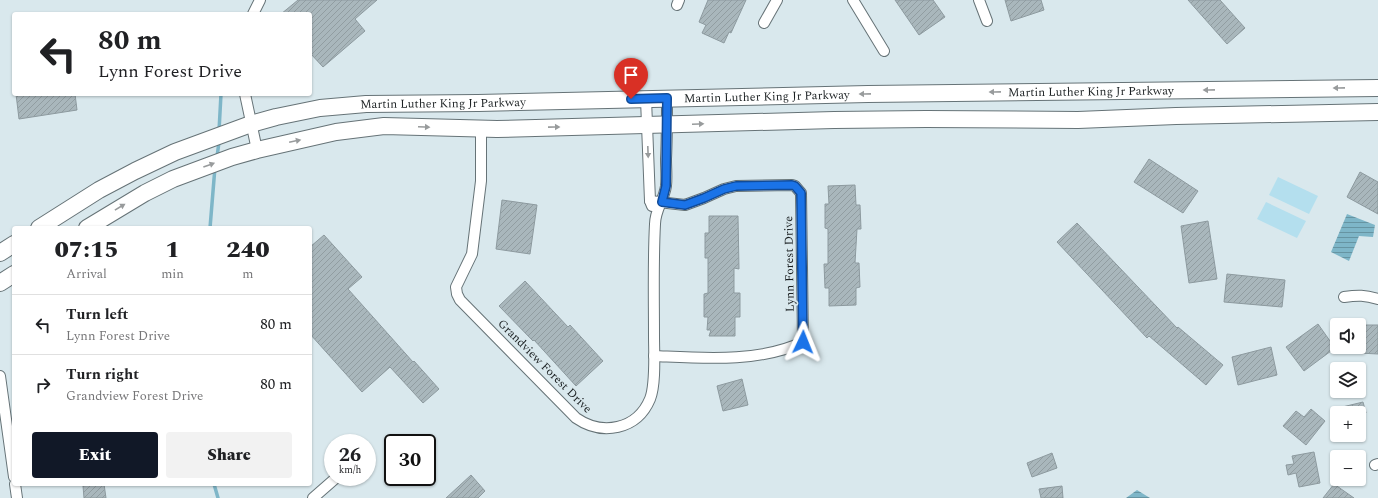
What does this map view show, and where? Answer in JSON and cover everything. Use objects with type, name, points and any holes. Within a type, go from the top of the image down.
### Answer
[{"type":"main road","name":"Martin Luther King Jr Parkway","points":[[42,226],[99,190],[135,170],[175,152],[251,124],[320,108],[366,104],[868,94],[1378,88]]},
{"type":"main road","name":"Martin Luther King Jr Parkway","points":[[90,226],[145,192],[173,179],[232,157],[336,132],[384,126],[481,128],[880,119],[1078,120],[1176,116],[1378,112]]},
{"type":"main road","points":[[0,253],[12,245]]},
{"type":"main road","points":[[0,283],[12,275]]},
{"type":"street","points":[[254,12],[260,0]]},
{"type":"street","points":[[764,23],[777,0]]},
{"type":"street","points":[[853,0],[884,51]]},
{"type":"street","points":[[979,0],[987,21]]},
{"type":"street","points":[[246,96],[257,150]]},
{"type":"street","name":"Grandview Forest Drive","points":[[481,128],[479,196],[472,254],[456,287],[457,294],[460,300],[576,418],[585,424],[606,429],[616,428],[629,423],[638,415],[646,406],[652,390],[654,356],[654,253],[656,214],[662,202],[666,186],[667,98]]},
{"type":"street","name":"Grandview Forest Drive","points":[[646,99],[650,201],[656,214]]},
{"type":"street","name":"Lynn Forest Drive","points":[[650,201],[685,205],[724,189],[736,186],[792,185],[801,193],[803,342],[794,346],[770,352],[728,359],[654,356]]},
{"type":"street","points":[[1344,297],[1360,295],[1371,296],[1378,299]]},
{"type":"street","points":[[0,376],[12,463]]},
{"type":"street","points":[[15,486],[17,498]]},
{"type":"street","points":[[313,498],[327,486]]},
{"type":"shaded area","points":[[1278,177],[1318,196],[1309,214],[1269,195]]},
{"type":"shaded area","points":[[1266,202],[1306,221],[1297,238],[1257,219]]},
{"type":"shaded area","points":[[1347,214],[1375,225],[1373,237],[1359,236],[1349,261],[1331,252]]},
{"type":"shaded area","points":[[1137,490],[1150,498],[1126,498]]},
{"type":"building","points":[[298,0],[377,0],[355,19],[365,31],[323,67],[312,55],[312,12],[283,12]]},
{"type":"building","points":[[708,0],[746,0],[731,33],[729,32],[724,43],[702,33],[706,25],[699,22]]},
{"type":"building","points":[[895,0],[933,0],[945,17],[919,35]]},
{"type":"building","points":[[1005,0],[1041,0],[1044,10],[1011,21]]},
{"type":"building","points":[[1188,0],[1220,0],[1245,28],[1227,44]]},
{"type":"building","points":[[16,96],[75,96],[77,110],[19,119]]},
{"type":"building","points":[[1149,159],[1198,191],[1183,213],[1134,182]]},
{"type":"building","points":[[1360,172],[1378,182],[1378,214],[1347,197]]},
{"type":"building","points":[[855,185],[856,205],[860,205],[861,229],[857,229],[855,263],[859,263],[860,287],[856,288],[856,305],[829,306],[829,288],[825,288],[824,264],[828,264],[828,229],[825,228],[825,204],[829,204],[828,186]]},
{"type":"building","points":[[502,200],[537,205],[530,254],[496,249]]},
{"type":"building","points":[[709,216],[738,216],[739,269],[734,268],[734,293],[740,293],[740,317],[735,317],[735,336],[709,336],[711,330],[707,330],[708,317],[704,317],[704,294],[708,293],[708,258],[705,258],[705,233],[709,233]]},
{"type":"building","points":[[1208,221],[1217,279],[1189,283],[1181,226]]},
{"type":"building","points":[[1077,223],[1177,328],[1178,327],[1223,365],[1206,385],[1149,336],[1147,338],[1057,242]]},
{"type":"building","points":[[324,235],[362,277],[348,289],[439,389],[423,403],[390,367],[362,392],[312,336],[312,245]]},
{"type":"building","points":[[1227,274],[1285,280],[1282,307],[1224,302]]},
{"type":"building","points":[[525,281],[568,327],[570,325],[603,361],[576,386],[534,340],[533,341],[499,306]]},
{"type":"building","points":[[1318,324],[1330,341],[1330,352],[1304,371],[1286,347]]},
{"type":"building","points":[[1366,325],[1378,325],[1378,354],[1366,353]]},
{"type":"building","points":[[1271,347],[1277,375],[1238,385],[1232,357]]},
{"type":"building","points":[[742,379],[748,405],[723,411],[717,386]]},
{"type":"building","points":[[1363,402],[1364,406],[1346,406]]},
{"type":"building","points":[[1311,409],[1325,421],[1306,445],[1283,426],[1296,411],[1304,417]]},
{"type":"building","points":[[1314,452],[1320,483],[1299,487],[1296,473],[1288,475],[1286,465],[1294,464],[1292,456]]},
{"type":"building","points":[[1052,453],[1057,468],[1032,477],[1027,463]]},
{"type":"building","points":[[471,475],[485,491],[478,498],[446,498]]},
{"type":"building","points":[[83,486],[104,486],[106,498],[84,498]]},
{"type":"building","points":[[1062,486],[1063,498],[1041,498],[1039,489]]},
{"type":"building","points":[[1332,486],[1337,486],[1354,498],[1323,498]]},
{"type":"waterway","points":[[219,131],[221,96]]},
{"type":"waterway","points":[[217,157],[219,142]]},
{"type":"waterway","points":[[210,226],[215,167]]},
{"type":"waterway","points":[[215,486],[218,498]]},
{"type":"route","points":[[631,99],[667,98],[666,186],[662,202],[685,205],[724,189],[736,186],[792,185],[795,186],[801,193],[803,342]]}]
